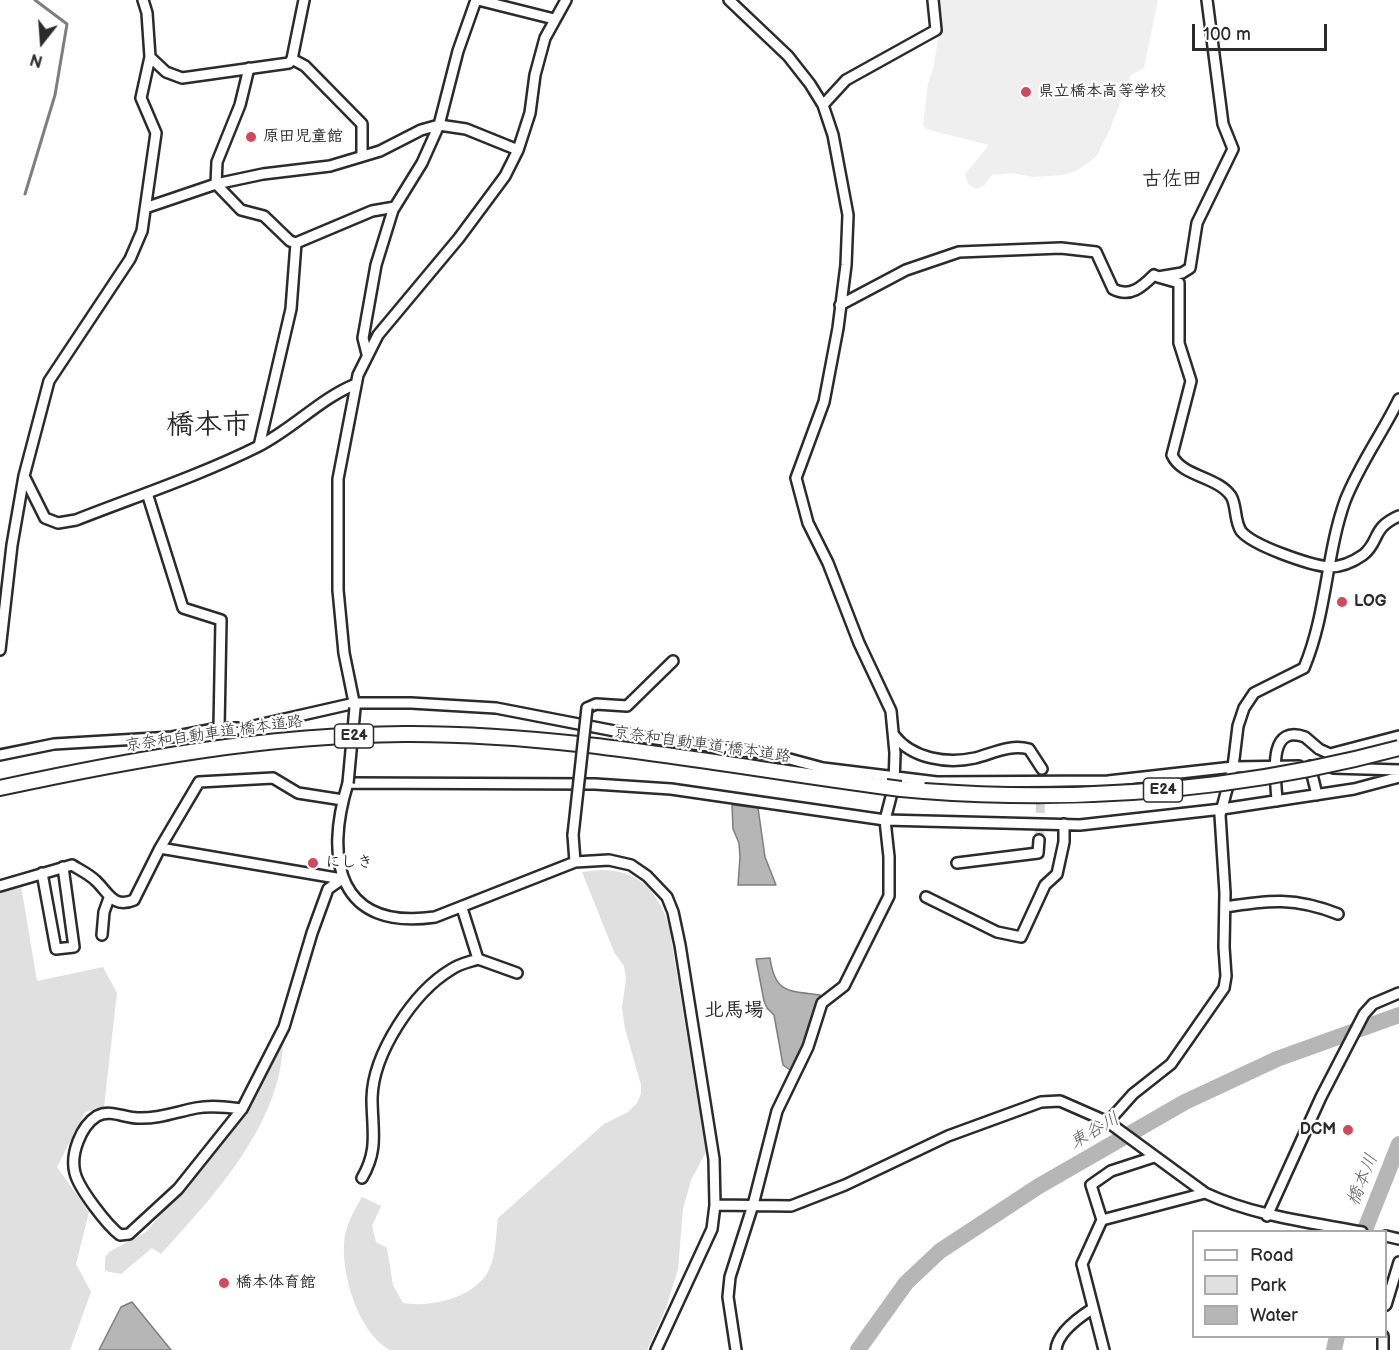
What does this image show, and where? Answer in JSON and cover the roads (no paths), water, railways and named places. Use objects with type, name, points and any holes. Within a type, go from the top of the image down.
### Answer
[{"type":"highway","name":"京奈和自動車道;橋本道路","points":[[0,788],[166,755],[242,744],[333,736],[405,734],[487,737],[603,747],[775,772],[894,784],[924,791],[1009,796],[1144,792],[1269,777],[1399,748]]},
{"type":"street","points":[[0,650],[12,545],[24,477],[49,381],[130,259],[142,231],[148,207],[156,134],[141,98],[150,57],[147,13],[143,0]]},
{"type":"street","points":[[150,57],[166,72],[182,78],[289,63],[292,59],[304,0]]},
{"type":"street","points":[[367,354],[363,338],[376,266],[395,207],[422,163],[439,125],[458,51],[477,0],[554,19]]},
{"type":"street","points":[[566,0],[545,38],[535,75],[530,113],[518,150],[505,176],[472,220],[378,334],[367,354],[356,384],[338,479],[338,590],[344,653],[355,706],[338,856],[342,879],[352,895],[370,910],[393,919],[414,921],[435,917],[575,862],[609,860],[631,865],[660,887],[673,912],[714,1159],[715,1205],[712,1229],[656,1350]]},
{"type":"street","points":[[729,0],[788,56],[823,105],[833,135],[848,215],[846,265],[824,402],[796,478],[808,524],[828,563],[859,643],[891,711],[894,735],[894,784],[885,820],[889,857],[889,896],[844,986],[822,1003],[808,1047],[777,1111],[753,1205],[730,1277],[728,1297],[736,1350]]},
{"type":"street","points":[[823,105],[846,80],[936,30],[933,0]]},
{"type":"street","points":[[1158,277],[1190,268],[1197,224],[1233,149],[1223,124],[1206,0]]},
{"type":"street","points":[[292,59],[305,66],[362,124],[362,156]]},
{"type":"street","points":[[249,68],[240,105],[217,162],[216,184],[241,210],[264,216],[290,241],[296,243],[372,211],[395,207]]},
{"type":"street","points":[[148,207],[216,184],[263,174],[330,166],[380,151],[421,130],[439,125],[466,129],[518,150]]},
{"type":"street","points":[[259,446],[291,309],[296,243]]},
{"type":"street","points":[[840,305],[906,270],[959,252],[1061,248],[1096,252],[1113,289],[1124,293],[1134,292],[1154,275],[1179,283],[1179,343],[1191,381],[1172,455],[1176,463],[1223,488],[1232,497],[1236,521],[1243,533],[1302,561],[1330,567],[1348,565],[1366,553],[1384,522],[1399,516]]},
{"type":"street","points":[[24,477],[45,518],[58,523],[76,520],[259,446],[291,427],[340,390],[356,384]]},
{"type":"street","points":[[1112,1125],[1133,1094],[1171,1064],[1224,988],[1226,976],[1222,809],[1233,767],[1238,726],[1254,693],[1304,668],[1315,638],[1345,503],[1362,462],[1382,433],[1399,399]]},
{"type":"street","points":[[147,492],[183,608],[221,620],[219,728]]},
{"type":"street","points":[[575,862],[573,835],[587,708],[596,704],[627,706],[673,661]]},
{"type":"street","points":[[0,755],[54,744],[172,737],[219,728],[245,728],[355,706],[455,704],[496,708],[656,739],[771,754],[894,784],[1090,782],[1233,767],[1310,766],[1399,770]]},
{"type":"street","points":[[894,735],[903,747],[911,752],[944,759],[973,758],[1017,746],[1029,749],[1042,769]]},
{"type":"street","points":[[1277,801],[1275,766],[1278,745],[1286,737],[1305,736],[1319,749],[1330,754],[1399,736]]},
{"type":"street","points":[[1310,766],[1317,795]]},
{"type":"street","points":[[348,783],[595,784],[701,794],[885,820],[1064,824],[1161,817],[1222,809],[1354,789],[1399,777]]},
{"type":"street","points":[[0,886],[72,865],[95,879],[109,898],[127,903],[134,900],[160,848],[199,782],[273,778],[298,793],[343,800]]},
{"type":"street","points":[[926,897],[997,932],[1021,937],[1045,885],[1057,874],[1064,842],[1064,824]]},
{"type":"street","points":[[957,863],[1038,853],[1039,840]]},
{"type":"street","points":[[160,848],[322,878],[342,879]]},
{"type":"street","points":[[42,873],[56,949],[74,947],[63,867]]},
{"type":"street","points":[[242,1109],[198,1108],[160,1117],[136,1119],[111,1113],[98,1116],[85,1128],[74,1153],[75,1173],[106,1223],[120,1235],[129,1234],[178,1189],[209,1147],[242,1109],[284,1027],[328,889],[342,879]]},
{"type":"street","points":[[102,935],[104,912],[109,898]]},
{"type":"street","points":[[1225,907],[1267,900],[1289,900],[1338,914]]},
{"type":"street","points":[[462,908],[478,959]]},
{"type":"street","points":[[362,1179],[372,1161],[374,1139],[372,1098],[376,1066],[392,1034],[431,986],[452,969],[478,959],[517,973]]},
{"type":"street","points":[[1268,1216],[1321,1097],[1364,1014],[1373,1004],[1399,993]]},
{"type":"street","points":[[715,1205],[791,1206],[845,1185],[948,1136],[1041,1102],[1060,1101],[1074,1104],[1112,1125],[1205,1193],[1268,1216],[1352,1230]]},
{"type":"street","points":[[1104,1350],[1082,1264],[1102,1220],[1091,1185],[1111,1171],[1151,1155]]},
{"type":"street","points":[[1102,1220],[1205,1193]]},
{"type":"street","points":[[1387,1302],[1399,1262]]},
{"type":"street","points":[[1056,1350],[1057,1342],[1068,1329],[1092,1309]]},
{"type":"water","points":[[732,805],[758,808],[765,857],[776,885],[738,885],[739,843],[733,829]]},
{"type":"water","points":[[770,958],[776,978],[785,988],[800,993],[820,995],[807,1040],[793,1072],[783,1065],[774,1015],[764,1001],[756,959]]},
{"type":"water","points":[[132,1302],[171,1350],[99,1350],[121,1307]]},
{"type":"waterway","points":[[25,194],[55,95],[67,24],[35,0]]},
{"type":"waterway","name":"東谷川","points":[[858,1350],[906,1283],[940,1251],[1039,1186],[1185,1102],[1277,1059],[1399,1015]]},
{"type":"waterway","name":"橋本川","points":[[1365,1230],[1399,1144]]},
{"type":"waterway","name":"橋本川","points":[[1334,1350],[1337,1338]]},
{"type":"tunnel","points":[[1039,840],[1042,769]]},
{"type":"place","name":"県立橋本高等学校","points":[[1026,92]]},
{"type":"place","name":"原田児童館","points":[[251,137]]},
{"type":"place","name":"LOG","points":[[1342,602]]},
{"type":"place","name":"にしき","points":[[313,863]]},
{"type":"place","name":"DCM","points":[[1348,1130]]},
{"type":"place","name":"橋本体育館","points":[[224,1283]]},
{"type":"district","name":"古佐田","points":[[1172,180]]},
{"type":"district","name":"橋本市","points":[[208,426]]},
{"type":"district","name":"北馬場","points":[[734,1011]]}]
